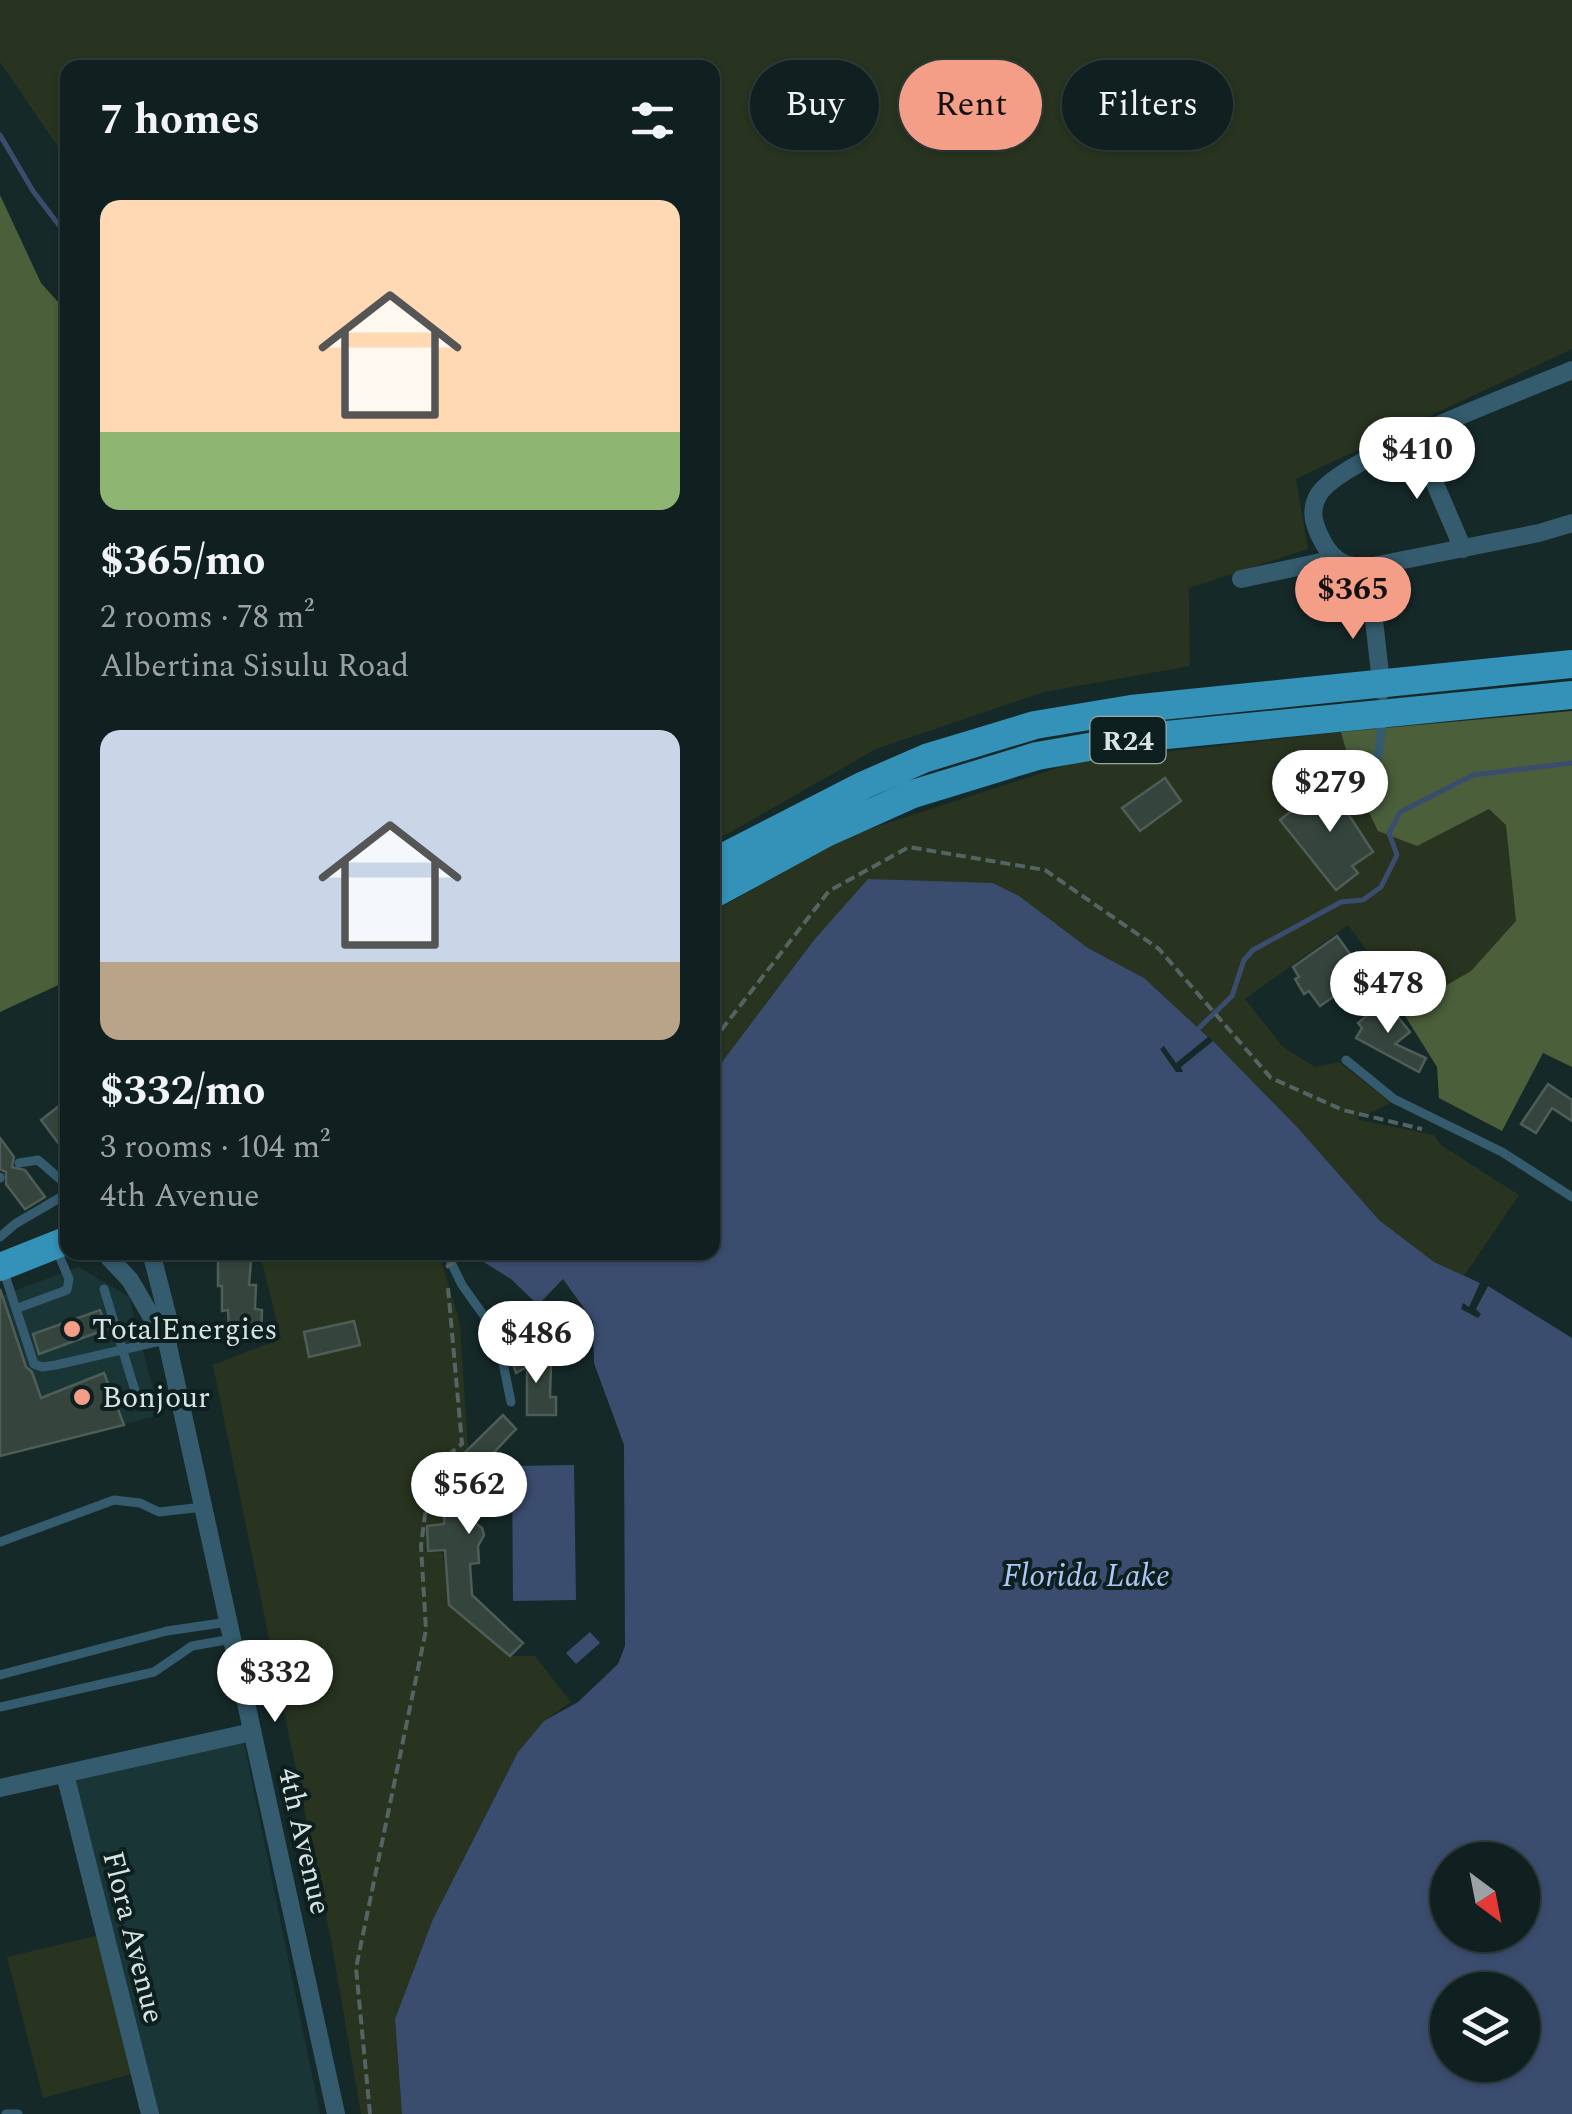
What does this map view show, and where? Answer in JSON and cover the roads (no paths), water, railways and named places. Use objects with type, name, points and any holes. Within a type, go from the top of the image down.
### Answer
[{"type":"main road","name":"R24","points":[[720,891],[878,810],[983,770],[1092,744],[1382,700],[1572,664]]},
{"type":"main road","name":"R24","points":[[720,859],[864,785],[926,758],[1036,725],[1131,709],[1572,696]]},
{"type":"main road","points":[[1,1266],[60,1243]]},
{"type":"street","points":[[1572,371],[1414,437],[1352,468],[1320,492],[1314,502],[1313,520],[1335,559],[1352,567],[1368,568],[1572,523]]},
{"type":"street","points":[[1414,437],[1464,549]]},
{"type":"street","points":[[1241,579],[1335,559]]},
{"type":"street","points":[[1368,568],[1382,700]]},
{"type":"street","name":"4th Avenue","points":[[111,1260],[130,1280],[167,1342]]},
{"type":"street","name":"4th Avenue","points":[[153,1260],[168,1318],[167,1342],[178,1395],[336,2114]]},
{"type":"street","points":[[0,1788],[252,1732]]},
{"type":"street","name":"Flora Avenue","points":[[66,1774],[150,2114]]},
{"type":"lane","points":[[1298,784],[1369,767],[1382,743],[1382,700]]},
{"type":"lane","points":[[1346,1060],[1402,1104],[1502,1152],[1572,1197]]},
{"type":"lane","points":[[19,1163],[38,1160],[60,1181]]},
{"type":"lane","points":[[1,1236],[60,1195]]},
{"type":"lane","points":[[0,1223],[1,1236]]},
{"type":"lane","points":[[18,1308],[67,1290],[64,1260]]},
{"type":"lane","points":[[450,1260],[462,1285],[497,1334],[510,1402]]},
{"type":"lane","points":[[1,1266],[34,1364],[42,1367],[167,1342]]},
{"type":"lane","points":[[104,1288],[139,1404],[178,1395]]},
{"type":"lane","points":[[0,1542],[114,1500],[140,1503],[159,1512],[203,1507]]},
{"type":"lane","points":[[0,1675],[166,1630],[230,1630]]},
{"type":"lane","points":[[0,1707],[154,1672],[192,1646],[230,1630]]},
{"type":"lane","points":[[6,2114],[18,2114]]},
{"type":"water","name":"Florida Lake","points":[[868,879],[993,883],[1019,896],[1088,948],[1144,978],[1208,1037],[1176,1063],[1164,1046],[1160,1049],[1176,1072],[1183,1072],[1181,1067],[1213,1041],[1298,1128],[1379,1220],[1434,1262],[1480,1283],[1469,1307],[1463,1303],[1461,1309],[1478,1318],[1481,1314],[1476,1309],[1488,1286],[1572,1338],[1572,2114],[402,2114],[395,2019],[433,1919],[518,1752],[544,1721],[578,1702],[618,1664],[625,1646],[624,1445],[594,1363],[593,1321],[563,1279],[538,1305],[511,1279],[482,1261],[720,1260],[720,1065],[814,940]]},
{"type":"water","points":[[574,1465],[576,1600],[513,1601],[512,1466]]},
{"type":"water","points":[[590,1632],[600,1643],[576,1664],[566,1653]]},
{"type":"waterway","points":[[0,135],[33,191],[60,226]]},
{"type":"waterway","points":[[1200,1027],[1232,996],[1244,960],[1253,950],[1341,902],[1363,900],[1381,887],[1397,855],[1389,833],[1400,812],[1473,775],[1572,763]]},
{"type":"place","name":"TotalEnergies","points":[[72,1329]]},
{"type":"place","name":"Bonjour","points":[[82,1397]]}]
